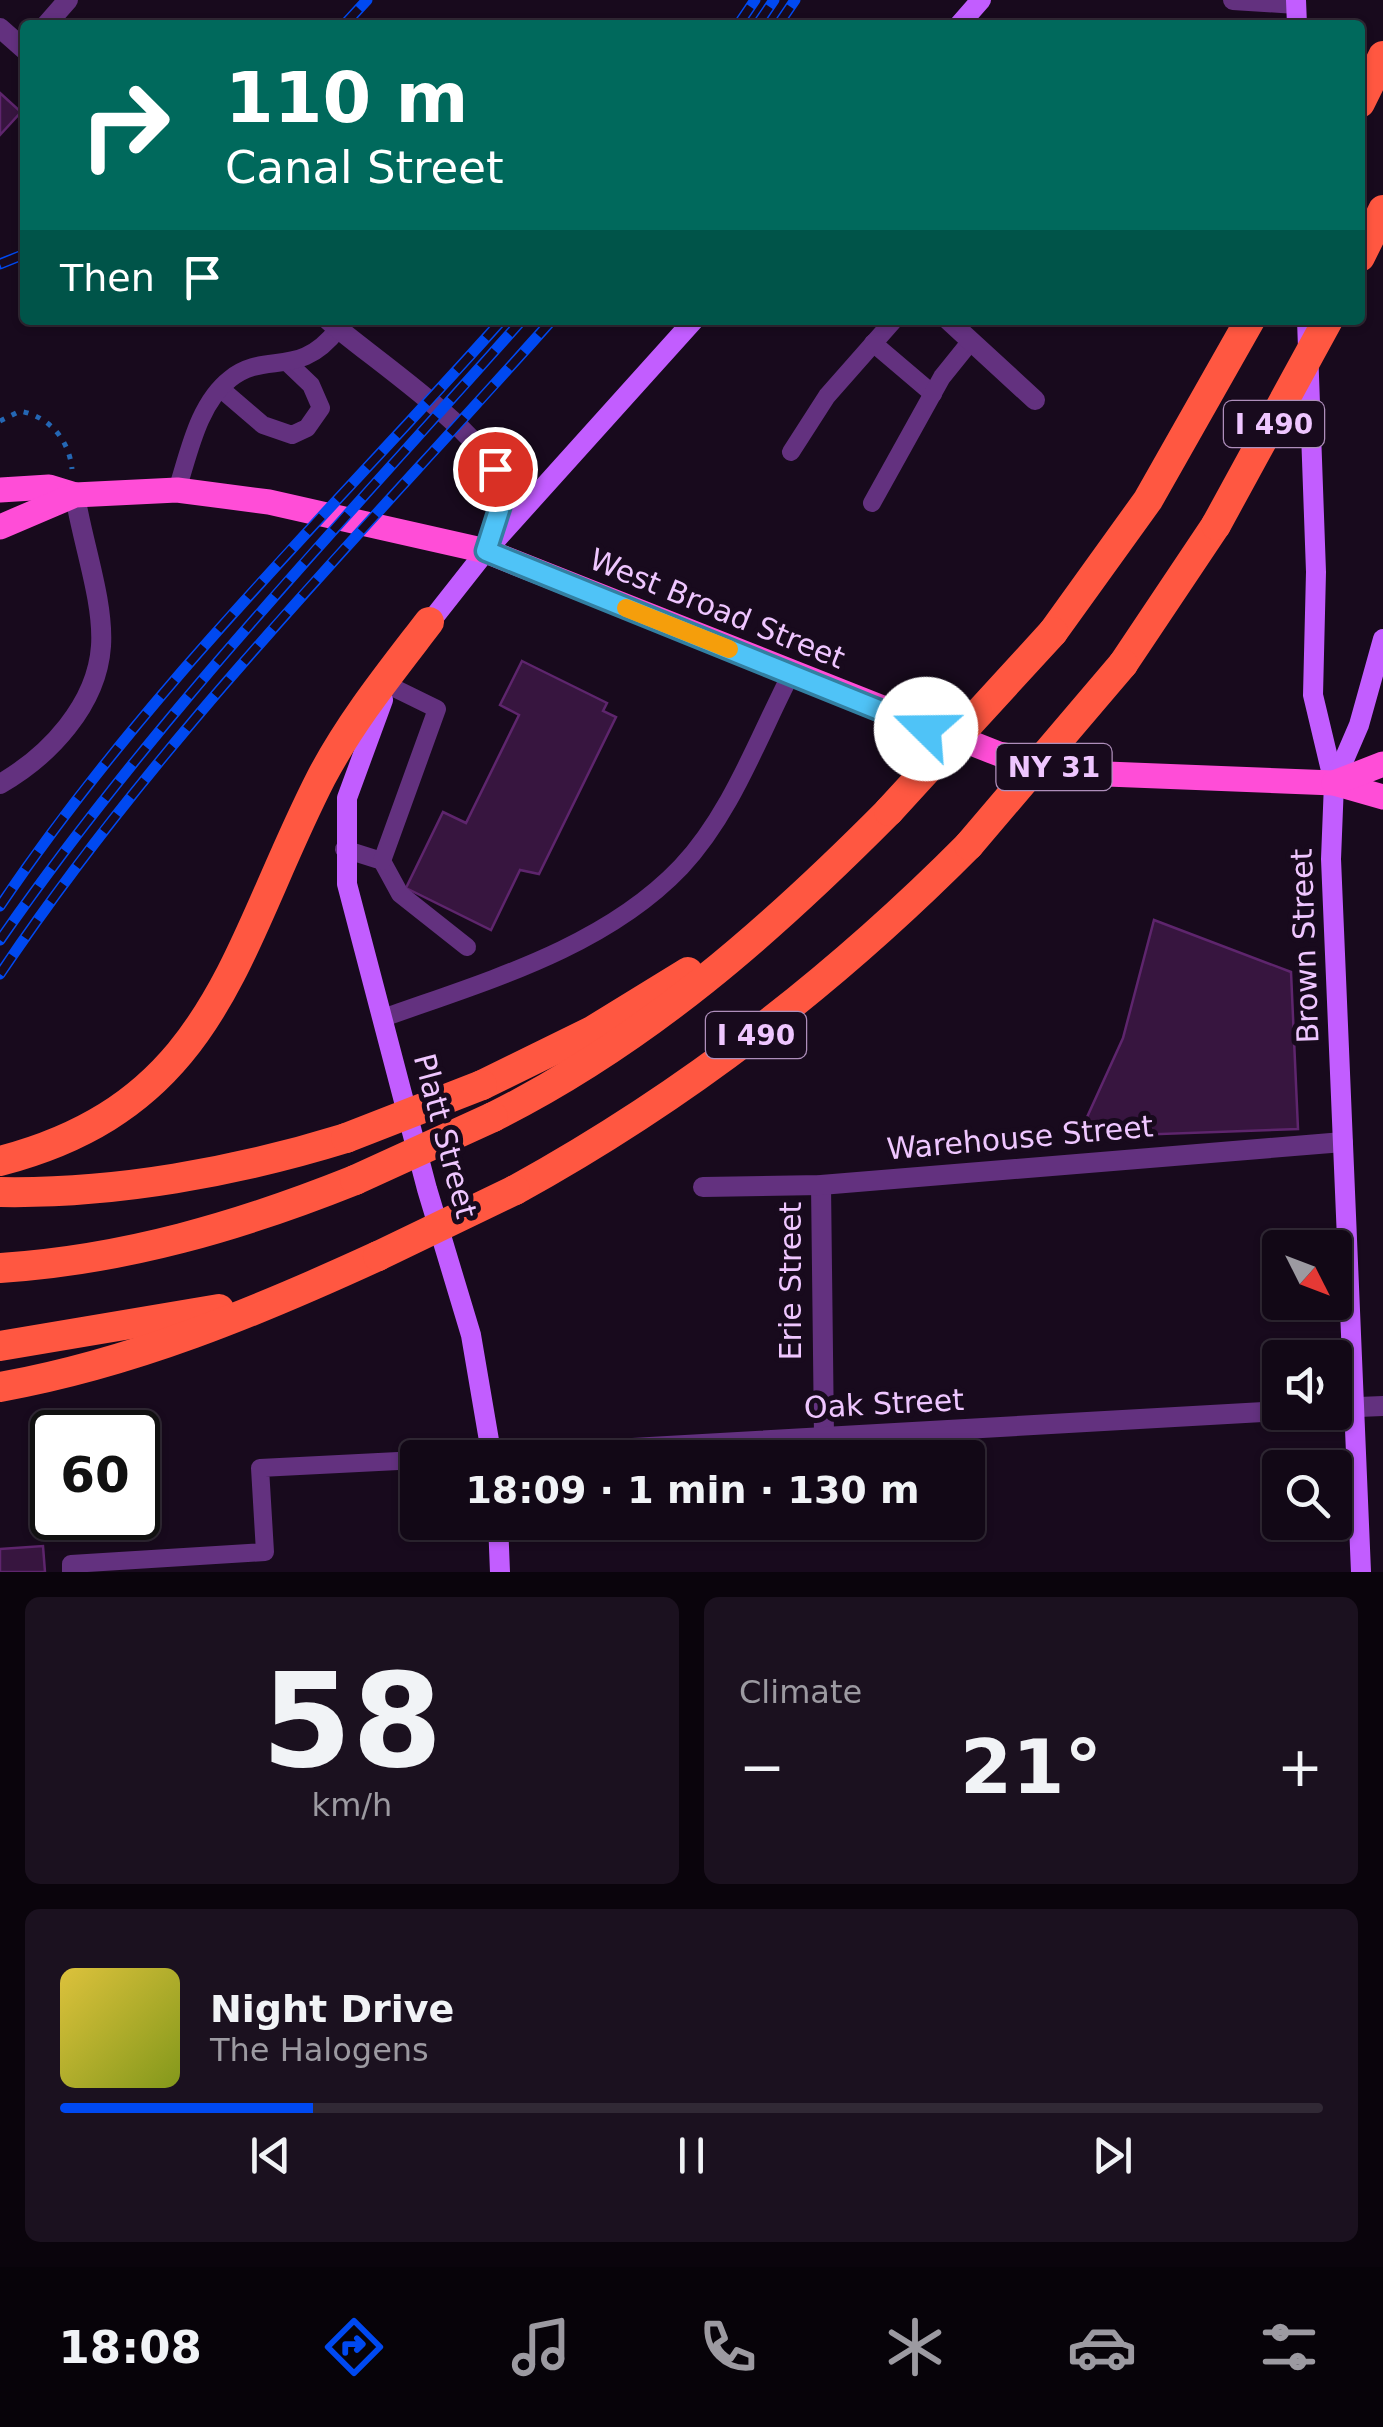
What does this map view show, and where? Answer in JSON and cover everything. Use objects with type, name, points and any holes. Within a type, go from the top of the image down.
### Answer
[{"type":"highway","points":[[1365,93],[1383,56]]},
{"type":"highway","name":"I 490","points":[[0,1192],[165,1179],[268,1159],[346,1138],[482,1085],[592,1030],[682,976],[769,915],[890,812],[1053,632],[1119,544],[1247,325]]},
{"type":"highway","name":"I 490","points":[[0,1346],[201,1313],[301,1285],[378,1256],[515,1190],[625,1125],[756,1035],[875,936],[969,845],[1123,664],[1216,525],[1325,325]]},
{"type":"highway","points":[[0,1161],[56,1143],[102,1120],[154,1082],[185,1050],[228,984],[340,745],[429,622]]},
{"type":"highway","points":[[0,1268],[85,1259],[186,1238],[354,1180],[493,1117],[581,1070],[668,1010],[767,929],[890,812]]},
{"type":"highway","points":[[0,1387],[103,1364],[200,1332],[378,1256]]},
{"type":"main road","points":[[963,20],[981,0]]},
{"type":"main road","name":"Platt Street","points":[[488,1440],[471,1335],[351,901],[344,841],[356,764],[390,686],[429,622],[486,551],[689,325]]},
{"type":"main road","name":"Brown Street","points":[[1307,325],[1316,572],[1313,695],[1334,783],[1331,859],[1343,1142],[1344,1340]]},
{"type":"main road","name":"West Broad Street","points":[[0,490],[49,487],[75,495],[177,490],[269,502],[486,551],[960,742],[1038,764],[1149,778],[1334,783],[1383,797]]},
{"type":"main road","name":"West Broad Street","points":[[0,527],[75,495]]},
{"type":"main road","points":[[1334,783],[1361,719],[1383,639]]},
{"type":"main road","name":"West Broad Street","points":[[1334,783],[1383,764]]},
{"type":"main road","name":"Brown Street","points":[[1347,1430],[1361,1572]]},
{"type":"main road","points":[[499,1540],[500,1572]]},
{"type":"street","points":[[50,20],[68,0]]},
{"type":"street","points":[[1233,0],[1296,10]]},
{"type":"street","points":[[0,28],[20,46]]},
{"type":"street","points":[[334,325],[417,392],[490,460],[499,479],[501,504],[486,551]]},
{"type":"street","points":[[953,325],[1035,400]]},
{"type":"street","points":[[0,784],[54,743],[80,709],[95,677],[101,646],[98,612],[75,495]]},
{"type":"street","name":"Warehouse Street","points":[[703,1187],[821,1185],[1343,1142]]},
{"type":"street","name":"Erie Street","points":[[821,1185],[824,1437]]},
{"type":"street","points":[[1352,1408],[1383,1406]]},
{"type":"street","name":"Oak Street","points":[[774,1440],[1262,1413]]},
{"type":"lane","points":[[177,490],[198,426],[221,389],[246,370],[289,364],[322,349],[333,325]]},
{"type":"lane","points":[[791,452],[827,396],[889,325]]},
{"type":"lane","points":[[872,503],[933,394],[971,341]]},
{"type":"lane","points":[[873,343],[933,394]]},
{"type":"lane","points":[[221,389],[263,426],[292,435],[307,428],[321,408],[311,385],[289,364]]},
{"type":"lane","points":[[383,1018],[522,968],[648,897],[682,866],[719,816],[791,674]]},
{"type":"lane","points":[[382,861],[437,710],[390,686]]},
{"type":"lane","points":[[344,841],[382,861],[400,894],[467,947]]},
{"type":"lane","points":[[880,1434],[880,1440]]},
{"type":"lane","points":[[71,1572],[71,1564],[265,1552],[260,1468],[400,1461]]},
{"type":"path","points":[[0,420],[13,412],[26,412],[57,432],[71,455],[75,495]]},
{"type":"building","points":[[0,93],[20,113],[0,135]]},
{"type":"building","points":[[522,661],[607,703],[603,711],[616,717],[539,874],[520,870],[491,930],[406,888],[443,812],[466,823],[519,715],[500,705]]},
{"type":"building","points":[[1154,920],[1291,972],[1298,1129],[1078,1137],[1123,1038]]},
{"type":"building","points":[[43,1546],[45,1572],[0,1572],[0,1549]]},
{"type":"railway","points":[[349,20],[367,0]]},
{"type":"railway","points":[[741,20],[755,0]]},
{"type":"railway","points":[[760,20],[774,0]]},
{"type":"railway","points":[[781,20],[795,0]]},
{"type":"railway","points":[[0,264],[20,256]]},
{"type":"railway","points":[[0,906],[56,827],[177,677],[497,325]]},
{"type":"railway","points":[[0,940],[186,699],[518,325]]},
{"type":"railway","points":[[0,974],[62,886],[195,719],[547,325]]},
{"type":"slow traffic","points":[[626,608],[729,649]]},
{"type":"route","points":[[495,469],[501,504],[486,551],[926,729]]}]
